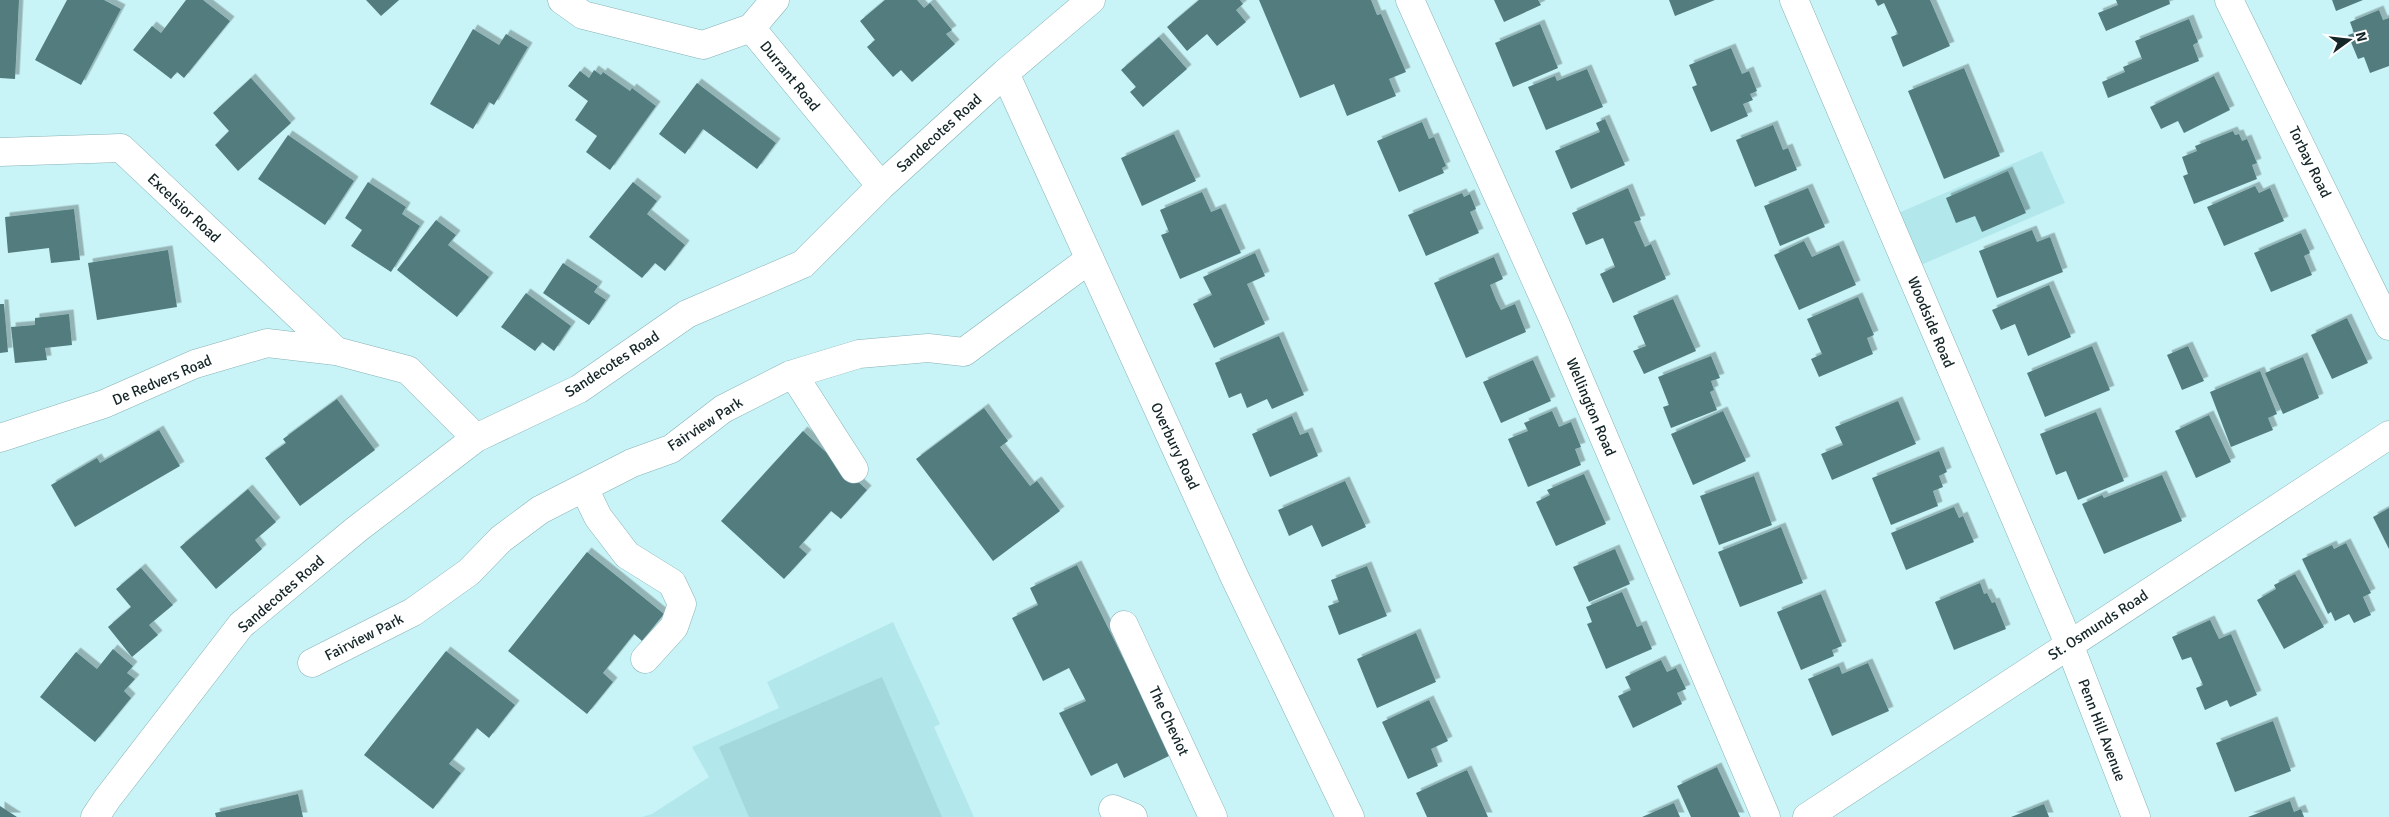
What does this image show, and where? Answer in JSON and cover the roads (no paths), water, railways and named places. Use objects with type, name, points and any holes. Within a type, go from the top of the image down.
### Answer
[{"type":"street","name":"Durrant Road","points":[[562,0],[583,15],[703,45],[752,28],[881,186]]},
{"type":"street","points":[[752,28],[775,0]]},
{"type":"street","name":"Sandecotes Road","points":[[95,817],[118,783],[242,625],[357,529],[476,438],[578,389],[687,314],[803,264],[881,186],[1005,73],[1091,0]]},
{"type":"street","name":"Wellington Road","points":[[1410,0],[1556,326],[1766,817]]},
{"type":"street","name":"Woodside Road","points":[[1794,0],[2069,644]]},
{"type":"street","name":"Torbay Road","points":[[2229,0],[2389,326]]},
{"type":"street","name":"Overbury Road","points":[[1005,73],[1342,815]]},
{"type":"street","name":"Excelsior Road","points":[[0,152],[121,148],[336,351]]},
{"type":"street","name":"Fairview Park","points":[[312,663],[413,612],[469,572],[501,539],[540,510],[632,463],[671,449],[723,409],[794,374],[858,354],[928,348],[964,352],[1090,259]]},
{"type":"street","name":"De Redvers Road","points":[[0,438],[104,404],[195,364],[267,343],[336,351],[408,370],[476,438]]},
{"type":"street","points":[[794,374],[854,469]]},
{"type":"street","name":"St. Osmunds Road","points":[[1807,817],[2389,435]]},
{"type":"street","points":[[584,488],[598,517],[627,555],[672,583],[682,604],[674,628],[645,659]]},
{"type":"street","name":"The Cheviot","points":[[1124,625],[1214,817]]},
{"type":"street","name":"Penn Hill Avenue","points":[[2069,644],[2136,817]]}]
